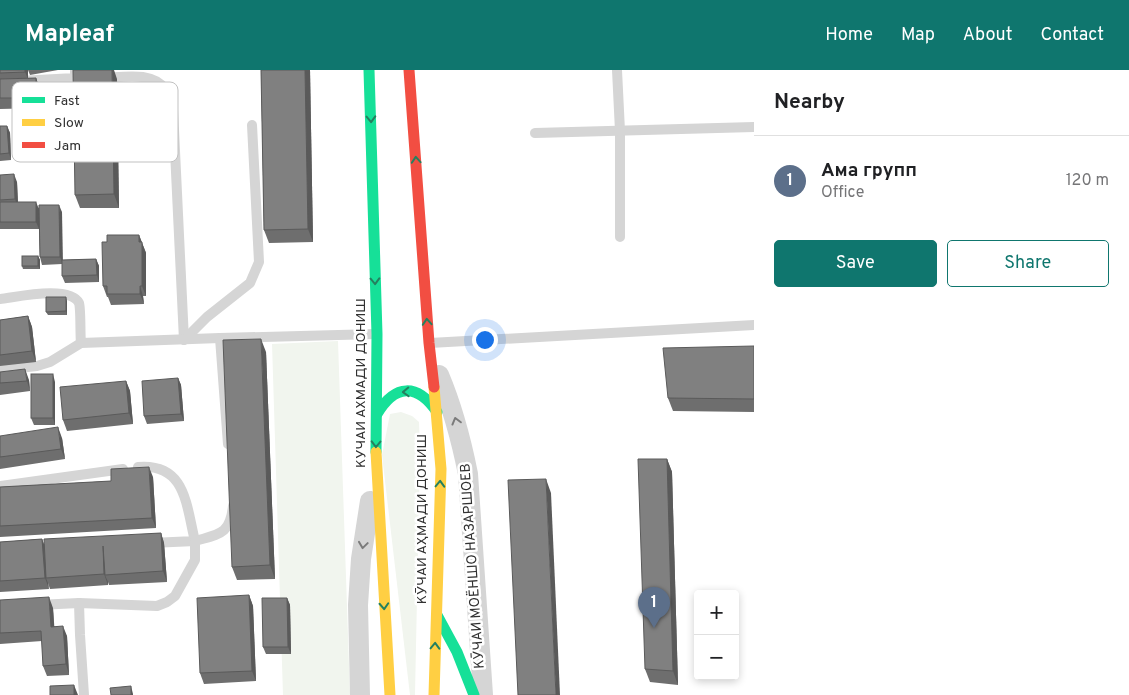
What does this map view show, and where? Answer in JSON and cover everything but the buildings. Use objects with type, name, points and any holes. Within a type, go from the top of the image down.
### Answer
[{"type":"street","name":"КУЧАИ АХМАДИ ДОНИШ","points":[[369,70],[377,334],[376,462],[390,695]]},
{"type":"street","name":"КӮЧАИ АҲМАДИ ДОНИШ","points":[[409,70],[441,468],[434,695]]},
{"type":"street","name":"КӮЧАИ МОЁНШО НАЗАРШОЕВ","points":[[430,349],[452,406],[468,474],[483,695]]},
{"type":"street","points":[[377,414],[383,402],[393,393],[406,390],[419,392],[430,400],[437,412]]},
{"type":"street","points":[[360,695],[358,605],[361,559],[376,462]]},
{"type":"street","points":[[436,615],[457,652],[474,695]]},
{"type":"lane","points":[[617,70],[620,131],[620,237]]},
{"type":"lane","points":[[0,82],[82,76],[144,77],[157,82]]},
{"type":"lane","points":[[184,340],[207,318],[250,283],[259,262],[252,124]]},
{"type":"lane","points":[[535,133],[754,127]]},
{"type":"lane","points":[[176,162],[184,340]]},
{"type":"lane","points":[[0,299],[52,293],[65,293],[74,297],[80,304],[81,343]]},
{"type":"lane","points":[[430,349],[754,325]]},
{"type":"lane","points":[[0,370],[37,366],[50,362],[81,343],[377,334]]},
{"type":"lane","points":[[220,338],[228,451]]},
{"type":"lane","points":[[0,486],[141,467],[164,469],[181,485],[195,541],[195,560],[175,596],[157,606],[79,603],[30,606]]},
{"type":"lane","points":[[136,543],[195,541],[222,533],[230,522],[233,508],[232,498]]},
{"type":"lane","points":[[79,603],[84,695]]},
{"type":"shaded area","points":[[338,341],[350,695],[283,695],[272,344]]},
{"type":"shaded area","points":[[401,412],[412,416],[419,422],[415,695],[410,695],[382,455],[390,414]]},
{"type":"traffic: fast","points":[[369,70],[377,334],[376,452]]},
{"type":"traffic: fast","points":[[377,414],[391,397],[406,391],[422,396],[437,412]]},
{"type":"traffic: fast","points":[[437,615],[457,652],[474,695]]},
{"type":"traffic: slow","points":[[434,387],[441,469],[434,695]]},
{"type":"traffic: slow","points":[[376,452],[390,695]]},
{"type":"traffic: jam","points":[[409,70],[429,343],[434,387]]},
{"type":"place","name":"Ама групп","points":[[654,628]]}]
